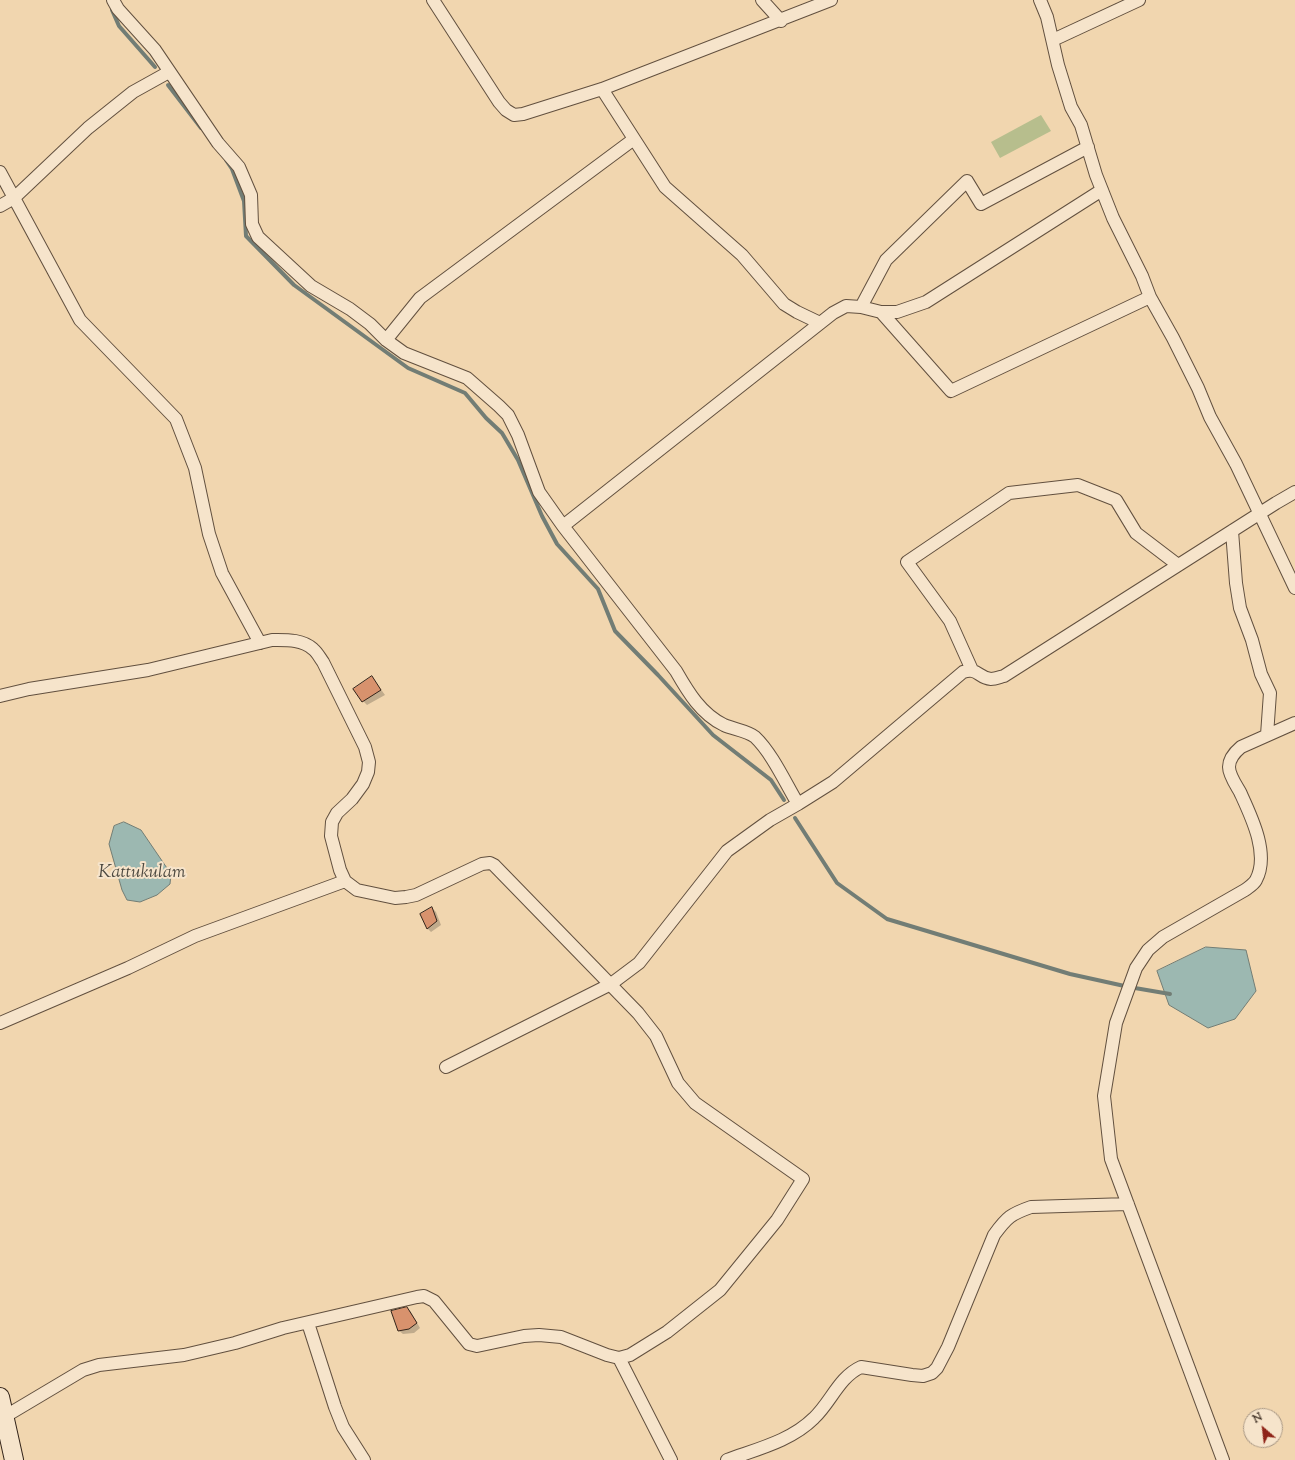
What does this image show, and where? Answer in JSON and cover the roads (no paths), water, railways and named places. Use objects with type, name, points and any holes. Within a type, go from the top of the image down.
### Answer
[{"type":"main road","points":[[0,1397],[14,1460]]},
{"type":"street","points":[[113,0],[118,9],[155,50],[218,143],[239,167],[251,195],[252,224],[258,236],[311,286],[350,309],[370,324],[386,340],[404,353],[467,378],[499,406],[508,416],[518,435],[539,492],[676,671],[688,693],[706,714],[723,725],[754,736],[766,750],[798,804]]},
{"type":"street","points":[[433,0],[499,102],[506,110],[514,115],[523,114],[602,89],[831,0]]},
{"type":"street","points":[[762,0],[780,21]]},
{"type":"street","points":[[1040,0],[1047,18],[1058,65],[1072,108],[1081,125],[1102,190],[1113,218],[1142,276],[1150,297],[1173,338],[1198,388],[1210,417],[1236,464],[1295,588]]},
{"type":"street","points":[[1053,40],[1139,0]]},
{"type":"street","points":[[0,206],[14,198],[88,128],[133,92],[169,72]]},
{"type":"street","points":[[602,89],[665,186],[742,255],[784,304],[820,323]]},
{"type":"street","points":[[386,340],[420,298],[634,139]]},
{"type":"street","points":[[861,307],[886,260],[967,181],[981,204],[1088,147]]},
{"type":"street","points":[[0,172],[80,320],[176,419],[195,468],[209,534],[222,573],[260,643]]},
{"type":"street","points":[[564,526],[833,313],[846,306],[861,307],[881,312],[897,312],[926,302],[1102,190]]},
{"type":"street","points":[[881,312],[951,391],[1150,297]]},
{"type":"street","points":[[1178,565],[1136,533],[1116,500],[1078,485],[1009,493],[907,562],[950,621],[972,670],[991,679],[1004,676],[1178,565],[1232,530],[1295,492]]},
{"type":"street","points":[[1232,530],[1236,583],[1240,608],[1252,640],[1261,674],[1270,693],[1268,730]]},
{"type":"street","points":[[0,696],[30,689],[148,670],[272,640],[292,640],[304,643],[314,649],[323,662],[365,747],[369,762],[368,772],[363,784],[352,799],[337,813],[332,822],[331,836],[340,870],[345,880],[357,890],[395,898],[406,897],[416,895],[482,864],[490,862],[638,1013],[656,1036],[678,1083],[695,1103],[803,1179],[777,1220],[720,1290],[666,1332],[630,1355],[619,1358],[606,1355],[561,1337],[539,1335],[524,1336],[477,1346],[469,1344],[434,1301],[424,1296],[283,1328],[234,1343],[184,1355],[99,1365],[83,1370],[4,1417]]},
{"type":"street","points":[[446,1067],[611,984],[639,963],[727,851],[770,820],[833,782],[950,682],[963,672],[972,670]]},
{"type":"street","points":[[1223,1460],[1111,1159],[1104,1096],[1116,1024],[1136,968],[1148,950],[1163,937],[1245,890],[1256,882],[1260,872],[1261,849],[1250,813],[1231,774],[1229,767],[1230,760],[1235,752],[1241,747],[1268,730],[1295,723]]},
{"type":"street","points":[[0,1023],[128,968],[195,936],[345,880]]},
{"type":"street","points":[[727,1460],[772,1444],[797,1432],[815,1418],[846,1376],[861,1367],[912,1376],[923,1376],[937,1368],[948,1347],[994,1235],[1005,1220],[1031,1207],[1128,1204]]},
{"type":"street","points":[[308,1323],[335,1407],[344,1427],[364,1460]]},
{"type":"street","points":[[619,1358],[671,1460]]},
{"type":"water","name":"Kattukulam","points":[[124,822],[141,830],[171,874],[170,884],[157,895],[140,902],[127,900],[122,890],[109,844],[114,826]]},
{"type":"water","points":[[1206,947],[1246,950],[1256,991],[1235,1019],[1208,1028],[1169,1005],[1157,971]]},
{"type":"waterway","points":[[112,10],[119,26],[155,67]]},
{"type":"waterway","points":[[168,85],[201,128]]},
{"type":"waterway","points":[[226,160],[232,169],[244,201],[246,236],[294,285],[408,368],[465,393],[486,418],[502,433],[518,460],[542,516],[557,544],[598,589],[615,631],[713,735],[771,780],[784,800]]},
{"type":"waterway","points":[[795,818],[837,883],[887,919],[1070,974],[1170,994]]}]
